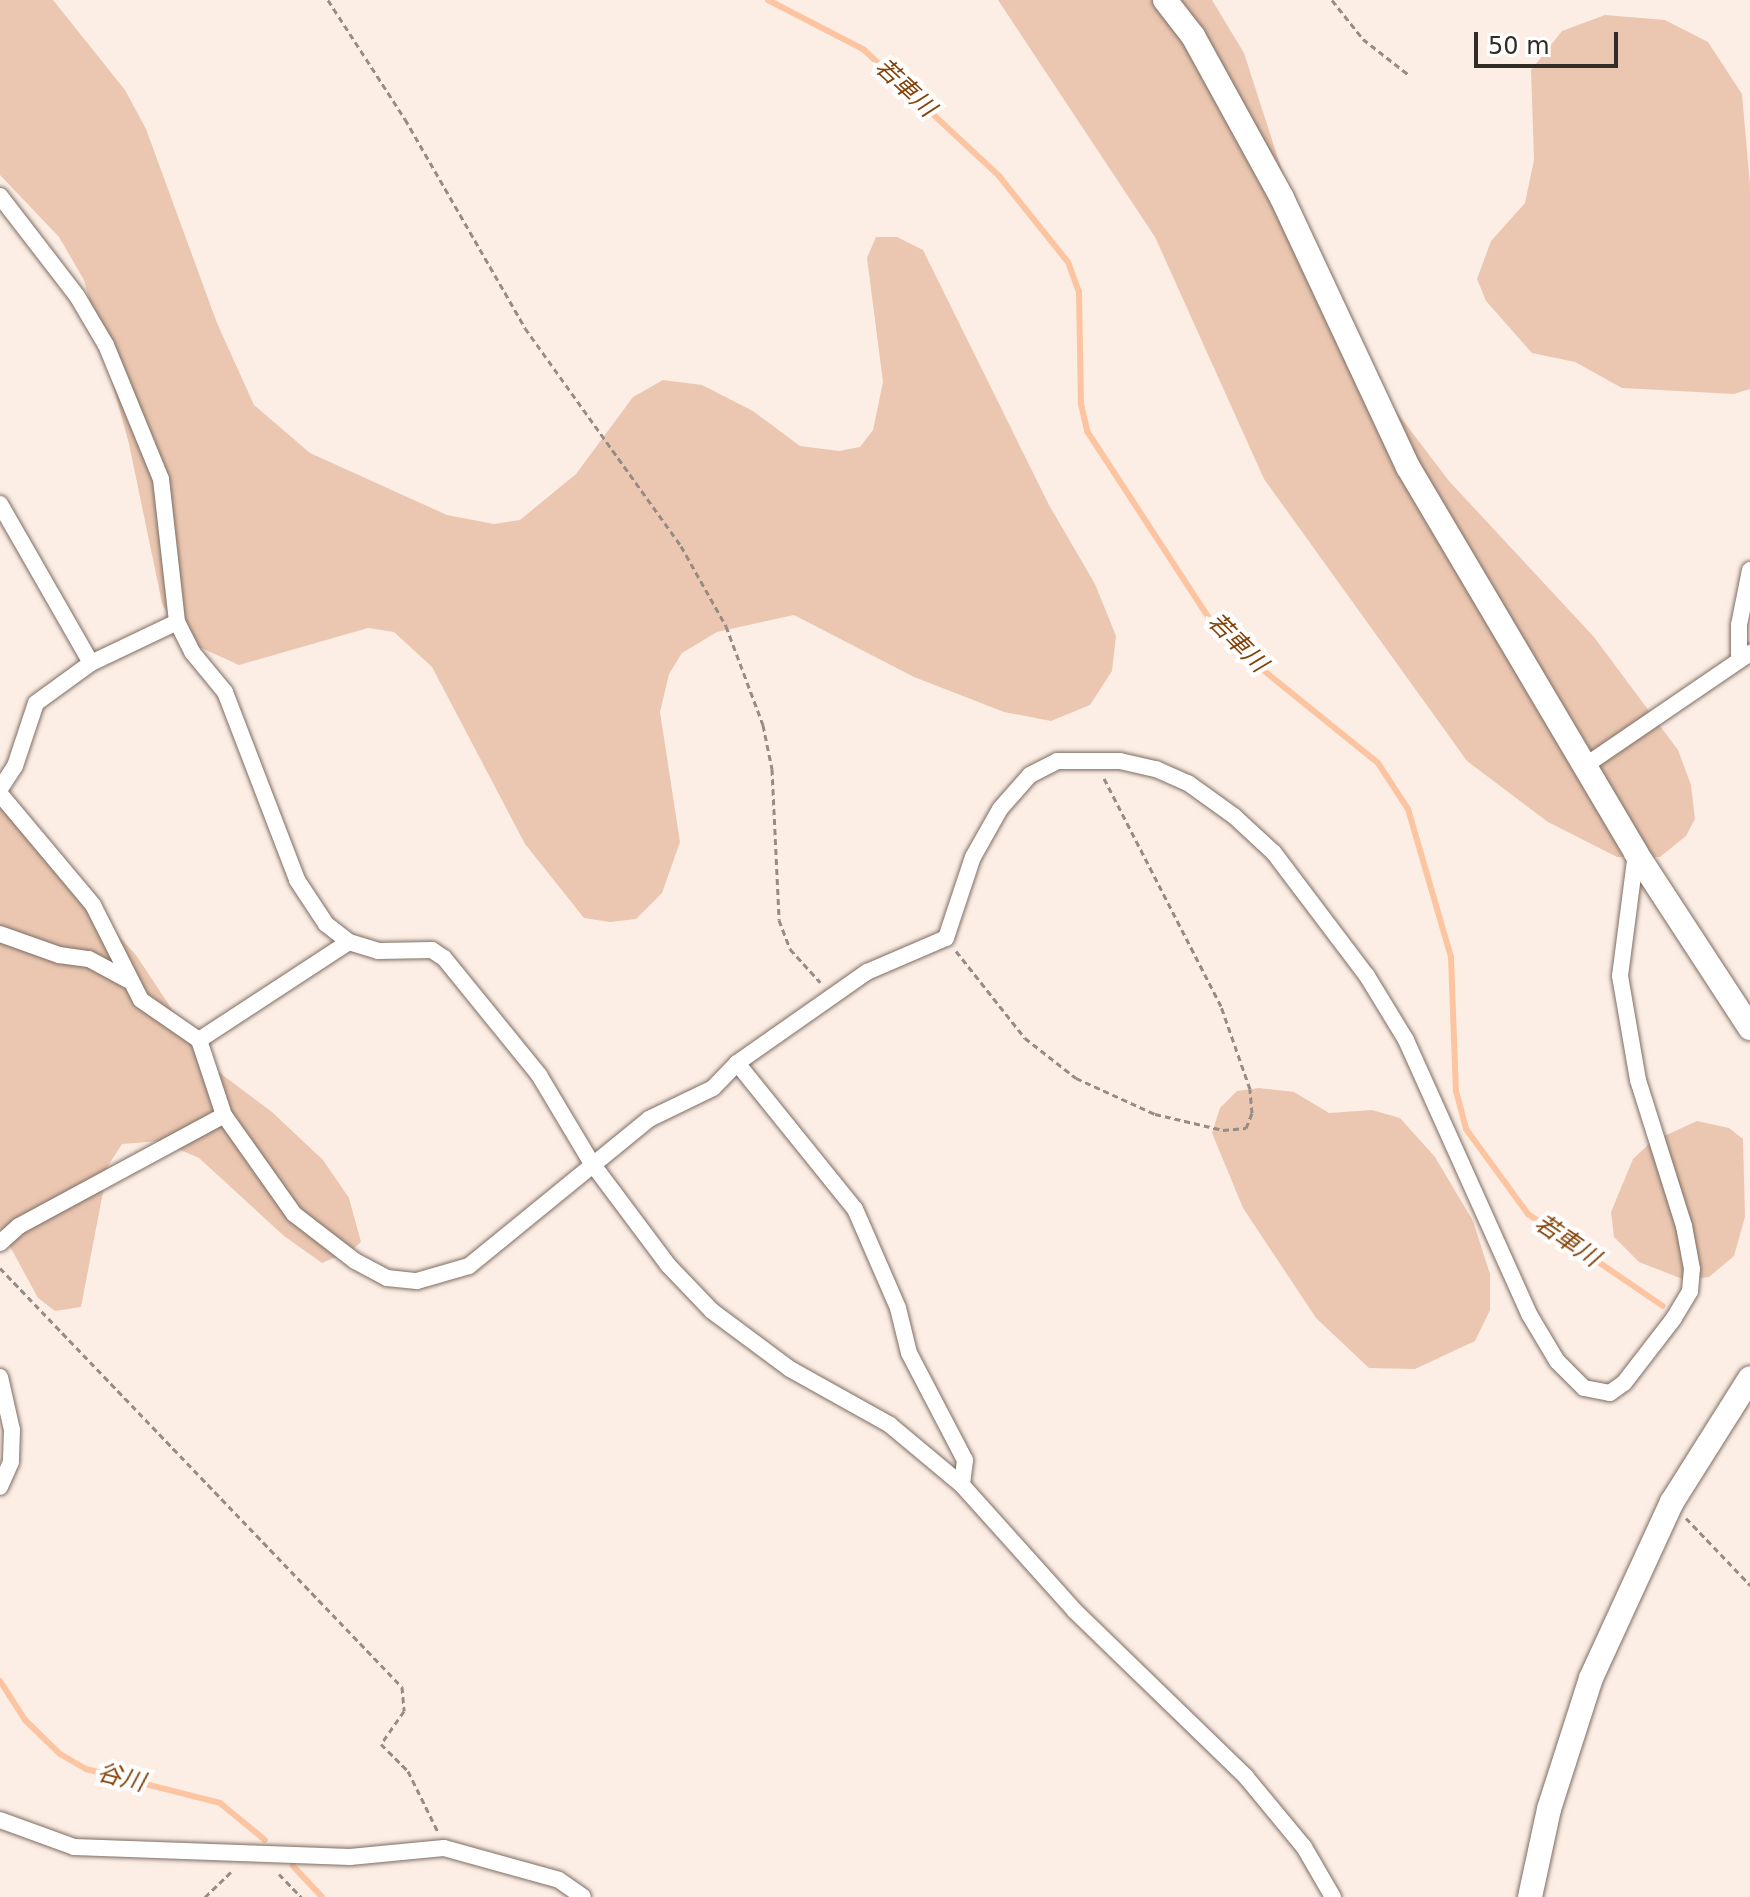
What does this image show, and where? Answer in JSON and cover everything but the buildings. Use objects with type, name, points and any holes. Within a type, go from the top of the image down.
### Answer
[{"type":"street","points":[[1165,0],[1193,36],[1282,198],[1408,467],[1636,853],[1750,1028]]},
{"type":"street","points":[[0,196],[77,296],[106,345],[161,479],[177,622],[239,720],[253,774],[297,880],[326,924],[349,942],[378,951],[432,950],[444,958],[539,1075],[591,1162],[668,1265],[712,1311],[790,1369],[890,1425],[962,1485],[1075,1611],[1246,1777],[1304,1847],[1333,1897]]},
{"type":"street","points":[[0,504],[91,663]]},
{"type":"street","points":[[1586,765],[1744,655],[1740,612],[1750,570]]},
{"type":"street","points":[[177,622],[91,663],[36,703],[15,766],[0,791],[93,905],[128,980],[141,1000],[199,1040],[224,1115],[294,1214],[355,1261],[387,1278],[417,1281],[469,1266],[591,1162],[649,1119],[713,1088],[737,1063],[837,996],[867,972],[946,938],[973,857],[1000,809],[1030,775],[1057,761],[1095,761],[1144,766],[1188,783],[1274,853],[1367,976],[1406,1040],[1494,1243],[1557,1361],[1584,1388],[1610,1393],[1624,1383],[1674,1318],[1690,1291],[1692,1269],[1684,1226],[1638,1080],[1620,976],[1636,853]]},
{"type":"street","points":[[0,934],[59,955],[89,959],[128,980]]},
{"type":"street","points":[[199,1040],[349,942]]},
{"type":"street","points":[[737,1063],[855,1209],[898,1308],[909,1353],[965,1460],[962,1485]]},
{"type":"street","points":[[0,1243],[19,1226],[224,1115]]},
{"type":"street","points":[[0,1377],[12,1430],[11,1462],[0,1487]]},
{"type":"street","points":[[1530,1897],[1549,1809],[1591,1678],[1672,1502],[1750,1378]]},
{"type":"street","points":[[0,1820],[74,1847],[350,1857],[444,1848],[559,1880],[583,1897]]},
{"type":"path","points":[[328,0],[405,119],[525,328],[681,546],[726,626],[763,725],[772,769],[779,920],[790,949],[837,996]]},
{"type":"path","points":[[1332,0],[1363,39],[1409,75]]},
{"type":"path","points":[[946,938],[1025,1038],[1076,1078],[1155,1114],[1223,1130],[1246,1128],[1252,1113],[1250,1089],[1221,1006],[1095,761]]},
{"type":"path","points":[[0,1268],[402,1687],[404,1711],[381,1744],[408,1771],[444,1848]]},
{"type":"path","points":[[1672,1502],[1750,1585]]},
{"type":"path","points":[[205,1897],[255,1854],[301,1897]]},
{"type":"shaded area","points":[[0,0],[53,0],[125,90],[146,129],[217,323],[254,405],[310,453],[447,515],[494,524],[520,520],[576,474],[633,397],[663,380],[702,385],[753,411],[800,446],[839,451],[860,447],[873,430],[883,382],[867,258],[876,237],[897,237],[923,250],[1049,505],[1095,584],[1116,636],[1112,671],[1090,705],[1051,721],[1004,712],[914,677],[794,615],[717,632],[682,653],[669,674],[660,712],[680,842],[662,893],[636,919],[610,922],[584,918],[525,844],[432,667],[394,632],[368,628],[239,665],[179,638],[162,603],[129,444],[84,280],[59,237],[0,175]]},
{"type":"shaded area","points":[[998,0],[1212,0],[1244,53],[1297,217],[1373,381],[1449,481],[1594,637],[1678,750],[1691,785],[1695,819],[1686,836],[1660,857],[1617,857],[1548,822],[1467,761],[1264,479],[1155,237]]},
{"type":"shaded area","points":[[1605,15],[1665,20],[1708,42],[1742,94],[1750,185],[1750,389],[1734,394],[1622,388],[1575,362],[1532,353],[1486,301],[1477,279],[1491,241],[1525,203],[1534,160],[1531,70],[1562,31]]},
{"type":"shaded area","points":[[0,807],[136,955],[208,1064],[272,1112],[323,1160],[349,1198],[361,1242],[352,1250],[322,1263],[284,1236],[199,1158],[160,1141],[122,1144],[108,1166],[81,1307],[55,1311],[38,1298],[0,1228]]},
{"type":"shaded area","points":[[1259,1088],[1294,1092],[1329,1113],[1372,1110],[1400,1118],[1435,1157],[1473,1221],[1490,1274],[1490,1310],[1475,1341],[1415,1369],[1369,1368],[1316,1318],[1243,1208],[1212,1133],[1220,1108],[1237,1091]]},
{"type":"shaded area","points":[[1697,1121],[1729,1128],[1743,1139],[1745,1217],[1734,1256],[1709,1277],[1685,1280],[1639,1262],[1614,1237],[1611,1212],[1633,1159],[1651,1142]]},
{"type":"waterway","name":"若車川","points":[[768,0],[863,49],[999,176],[1068,262],[1079,292],[1081,404],[1087,431],[1212,623],[1231,644],[1378,763],[1408,809],[1451,957],[1456,1091],[1466,1129],[1528,1214],[1663,1306]]},
{"type":"waterway","name":"谷川","points":[[0,1681],[25,1720],[60,1754],[86,1769],[220,1803],[265,1840]]},
{"type":"waterway","name":"谷川","points":[[293,1866],[322,1897]]}]
